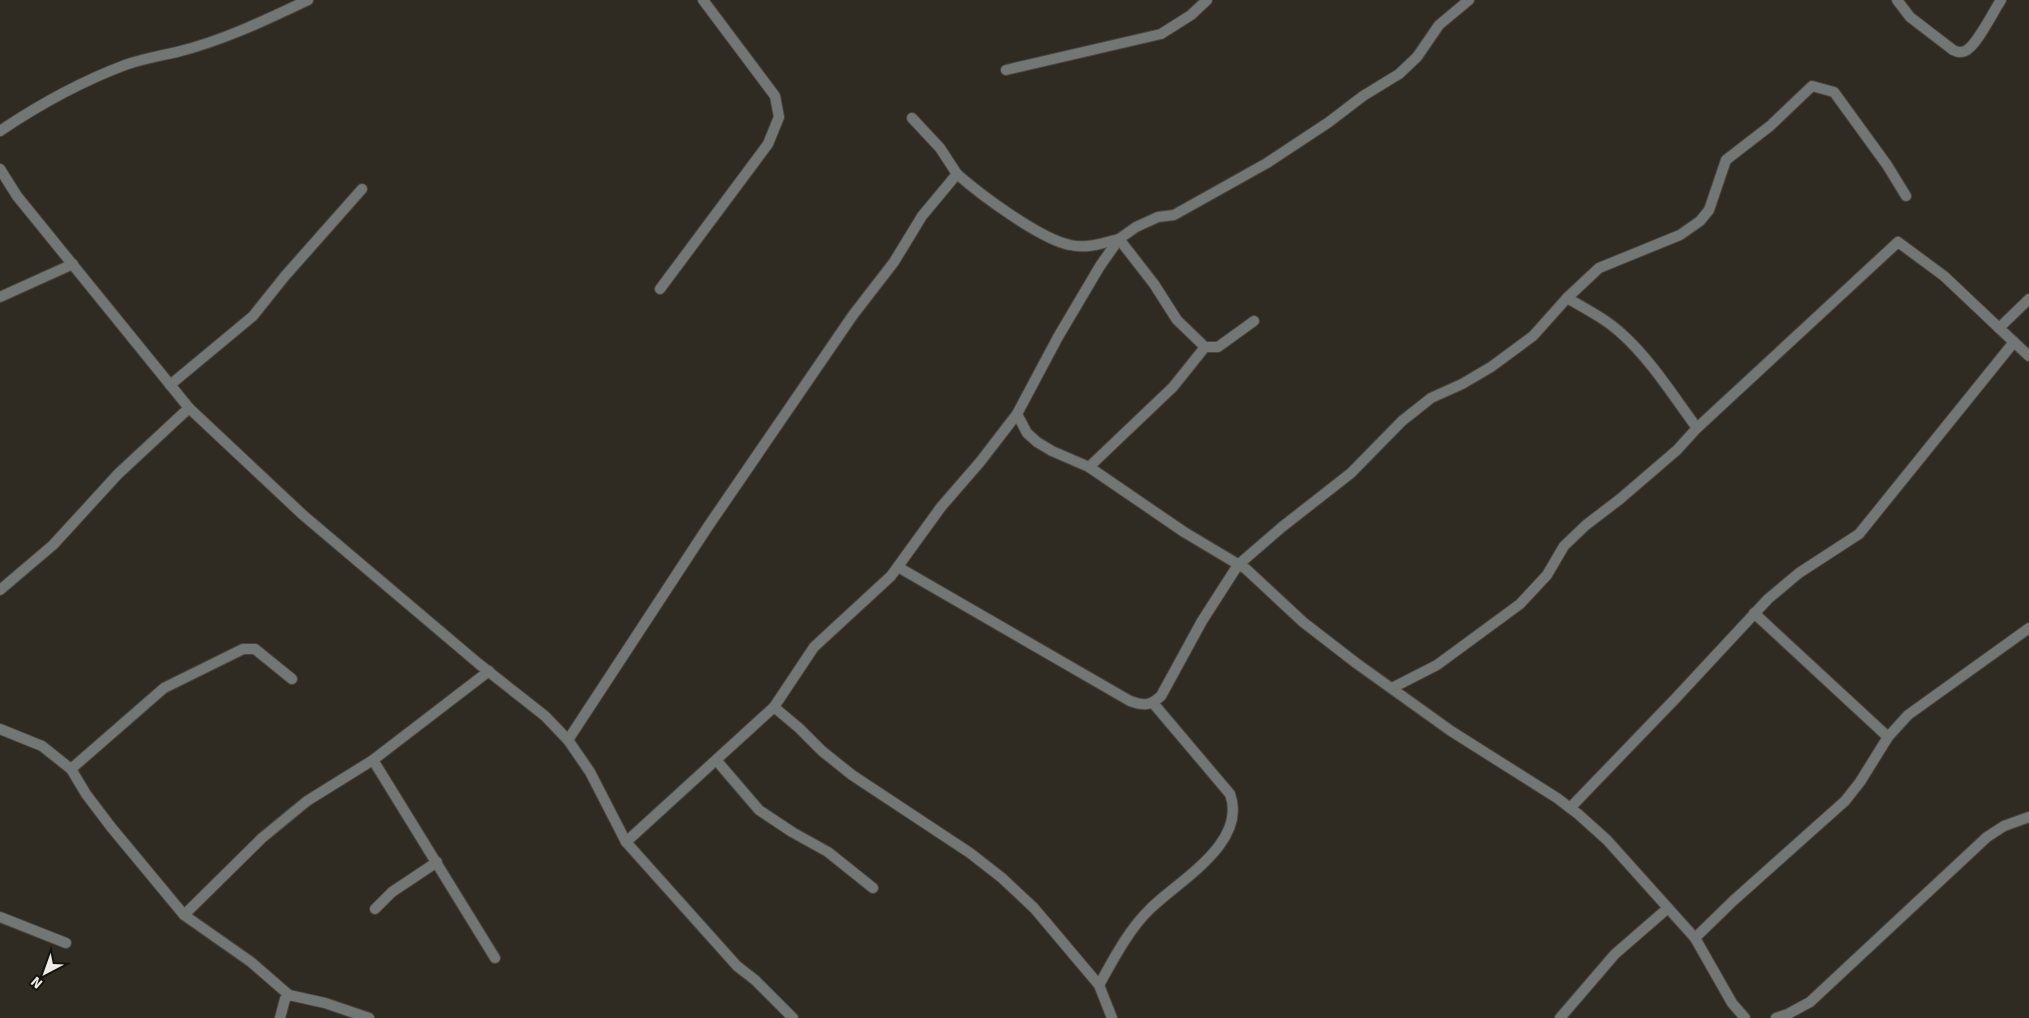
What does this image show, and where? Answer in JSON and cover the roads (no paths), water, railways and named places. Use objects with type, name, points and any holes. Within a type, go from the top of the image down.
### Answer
[{"type":"street","points":[[0,131],[36,106],[84,82],[152,56],[177,52],[222,37],[267,20],[308,0]]},
{"type":"street","points":[[660,289],[768,144],[779,117],[776,96],[703,0]]},
{"type":"street","points":[[1006,70],[1161,34],[1191,15],[1207,0]]},
{"type":"street","points":[[626,842],[774,707],[814,647],[892,576],[941,507],[980,462],[1017,414],[1058,337],[1100,266],[1119,240],[1136,227],[1158,217],[1174,215],[1267,163],[1329,122],[1418,57],[1439,25],[1469,0]]},
{"type":"street","points":[[1897,0],[1910,17],[1960,53],[1973,45],[2001,0]]},
{"type":"street","points":[[898,568],[1130,702],[1143,706],[1153,703],[1161,696],[1202,621],[1238,565],[1282,527],[1351,473],[1402,421],[1430,398],[1462,384],[1491,367],[1533,336],[1567,298],[1599,268],[1680,235],[1700,221],[1709,210],[1726,160],[1770,126],[1812,86],[1834,92],[1887,165],[1906,196]]},
{"type":"street","points":[[912,118],[940,148],[957,174],[976,191],[1052,240],[1071,246],[1089,246],[1119,240]]},
{"type":"street","points":[[0,169],[17,196],[170,386],[190,408],[303,515],[545,716],[568,740],[590,772],[626,842],[737,966],[755,980],[793,1018]]},
{"type":"street","points":[[568,740],[707,528],[852,315],[894,262],[922,216],[957,174]]},
{"type":"street","points":[[170,386],[253,316],[285,276],[362,189]]},
{"type":"street","points":[[1119,240],[1150,278],[1177,320],[1205,347],[1218,347],[1254,321]]},
{"type":"street","points":[[1392,688],[1437,665],[1520,604],[1547,575],[1564,546],[1586,525],[1620,500],[1676,450],[1697,428],[1898,242],[1944,276],[2029,356]]},
{"type":"street","points":[[0,296],[73,264]]},
{"type":"street","points":[[1567,298],[1605,320],[1623,335],[1645,360],[1697,428]]},
{"type":"street","points":[[1999,328],[2029,299]]},
{"type":"street","points":[[1570,808],[1675,699],[1754,613],[1799,573],[1859,534],[2014,342]]},
{"type":"street","points":[[1089,467],[1173,387],[1205,347]]},
{"type":"street","points":[[0,590],[52,545],[112,480],[190,408]]},
{"type":"street","points":[[1017,414],[1027,433],[1037,442],[1052,451],[1089,467],[1184,532],[1246,569],[1279,601],[1322,638],[1451,731],[1570,808],[1607,840],[1695,938],[1732,1003],[1745,1018]]},
{"type":"street","points":[[1754,613],[1888,737]]},
{"type":"street","points":[[1695,938],[1732,901],[1845,801],[1860,782],[1888,737],[1908,715],[2029,628]]},
{"type":"street","points":[[71,769],[164,688],[243,649],[255,649],[292,679]]},
{"type":"street","points":[[184,915],[262,838],[307,801],[373,760],[489,671]]},
{"type":"street","points":[[1099,985],[1121,947],[1149,909],[1197,870],[1220,844],[1232,818],[1234,806],[1230,794],[1153,703]]},
{"type":"street","points":[[774,707],[822,751],[852,775],[970,853],[1002,878],[1034,908],[1099,985],[1112,1018]]},
{"type":"street","points":[[0,728],[42,746],[71,769],[86,794],[111,827],[184,915],[251,962],[289,995],[325,1003],[369,1018]]},
{"type":"street","points":[[373,760],[495,958]]},
{"type":"street","points":[[716,761],[759,810],[792,832],[828,852],[874,888]]},
{"type":"street","points":[[1776,1018],[1810,1002],[1987,837],[2004,826],[2029,817]]},
{"type":"street","points":[[375,909],[392,892],[437,862]]},
{"type":"street","points":[[1560,1018],[1616,954],[1668,908]]},
{"type":"street","points":[[0,917],[66,943]]},
{"type":"street","points":[[280,1018],[285,999],[289,995]]}]
